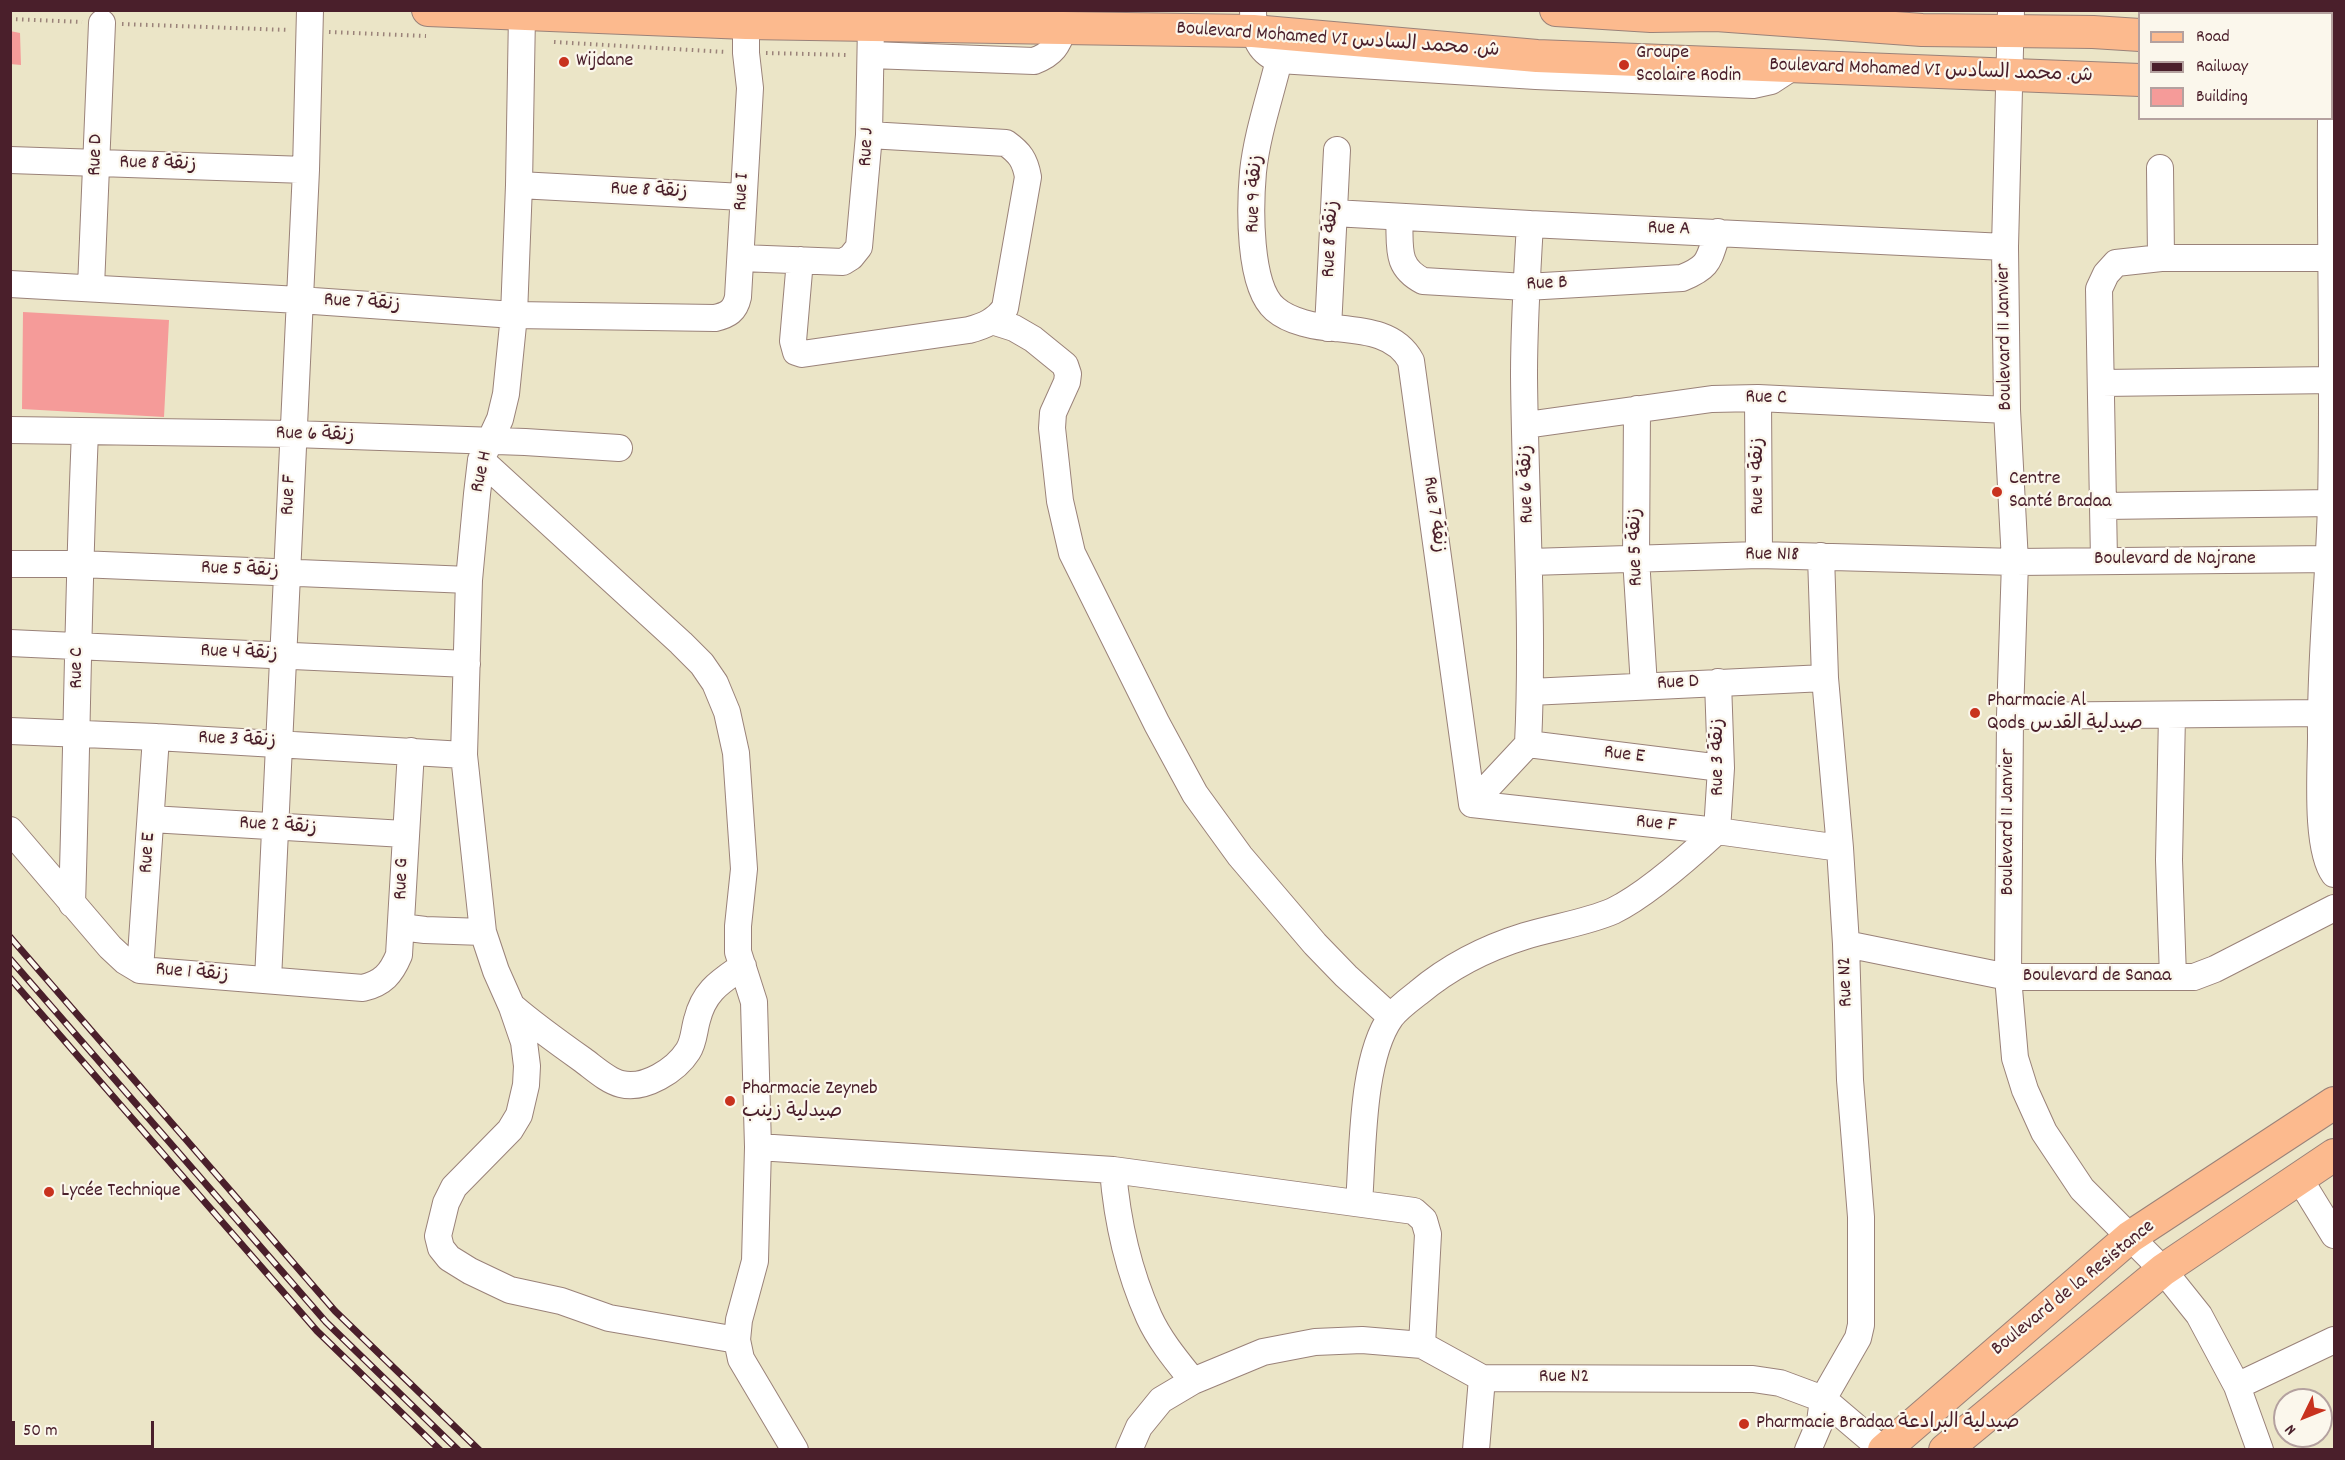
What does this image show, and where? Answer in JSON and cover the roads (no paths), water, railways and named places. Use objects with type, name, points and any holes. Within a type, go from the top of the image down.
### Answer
[{"type":"main road","name":"Boulevard Mohamed VI ش. محمد السادس","points":[[428,10],[746,29],[870,24],[1064,27],[1253,21],[1537,66],[1685,72],[1794,66],[2138,80]]},
{"type":"main road","points":[[1557,11],[1651,16],[1717,13],[2010,21],[2138,35]]},
{"type":"main road","name":"Boulevard de la Resistance","points":[[1883,1449],[2130,1237],[2334,1103]]},
{"type":"main road","name":"Boulevard de la Resistance","points":[[1945,1449],[2163,1270],[2334,1155]]},
{"type":"street","name":"Rue F","points":[[268,980],[306,170],[310,10]]},
{"type":"street","name":"Rue H","points":[[522,14],[514,315],[506,393],[500,419],[485,451],[469,580],[464,754],[483,932],[525,1042],[527,1066],[524,1097],[519,1115],[498,1144],[454,1187],[446,1203],[438,1236],[441,1248],[449,1258],[470,1271],[524,1295],[561,1301],[609,1318],[736,1340]]},
{"type":"street","points":[[1253,21],[1260,49],[1279,60],[1537,66]]},
{"type":"street","name":"Boulevard 11 Janvier","points":[[2010,21],[2005,246],[2007,410],[2015,562],[2010,716],[2008,977],[2015,1058],[2025,1089],[2044,1132],[2082,1189],[2163,1270],[2199,1315],[2238,1386],[2260,1449]]},
{"type":"street","name":"Rue D","points":[[91,287],[102,23]]},
{"type":"street","name":"Rue J","points":[[800,260],[843,261],[856,252],[861,237],[869,135],[870,24]]},
{"type":"street","points":[[871,55],[1034,61],[1044,58],[1057,46],[1064,27]]},
{"type":"street","name":"Rue I","points":[[715,318],[732,312],[736,305],[741,258],[750,88],[746,29]]},
{"type":"street","name":"Rue 9 زنقة","points":[[1279,60],[1260,134],[1253,173],[1253,240],[1257,278],[1265,298],[1274,309],[1288,318]]},
{"type":"street","points":[[2331,120],[2332,559],[2320,713],[2321,824],[2329,866],[2334,874]]},
{"type":"street","points":[[741,258],[800,260],[793,342],[796,352],[802,354],[969,330],[992,321],[1005,308],[1028,177],[1026,164],[1020,153],[1006,143],[869,135]]},
{"type":"street","name":"Rue 8 زنقة","points":[[1328,328],[1337,150]]},
{"type":"street","name":"Rue 8 زنقة","points":[[10,159],[306,170]]},
{"type":"street","points":[[2160,168],[2160,258]]},
{"type":"street","name":"Rue 8 زنقة","points":[[519,185],[743,197]]},
{"type":"street","name":"Rue A","points":[[1334,213],[2005,246]]},
{"type":"street","name":"Rue B","points":[[1399,217],[1402,264],[1411,275],[1423,280],[1526,287],[1682,278],[1701,270],[1708,259],[1718,232]]},
{"type":"street","name":"Rue 6 زنقة","points":[[1528,744],[1530,562],[1524,374],[1530,224]]},
{"type":"street","points":[[2103,560],[2099,289],[2106,274],[2116,263],[2160,258],[2332,258]]},
{"type":"street","name":"Rue 7 زنقة","points":[[10,284],[91,287],[514,315],[715,318]]},
{"type":"street","name":"Rue 7 زنقة","points":[[1288,318],[1328,328],[1368,331],[1389,339],[1406,351],[1412,361],[1472,804]]},
{"type":"street","points":[[992,321],[1024,333],[1065,364],[1068,374],[1067,382],[1053,413],[1052,428],[1060,501],[1072,553],[1195,795],[1240,856],[1315,944],[1391,1017]]},
{"type":"street","points":[[2102,383],[2333,380]]},
{"type":"street","name":"Rue C","points":[[1526,425],[1712,399],[1758,398],[2007,410]]},
{"type":"street","name":"Rue 4 زنقة","points":[[1758,398],[1760,555]]},
{"type":"street","name":"Rue 5 زنقة","points":[[1637,409],[1636,558],[1644,686]]},
{"type":"street","name":"Rue 6 زنقة","points":[[10,430],[85,433],[293,434],[485,451],[619,448]]},
{"type":"street","name":"Rue C","points":[[72,904],[78,733],[79,564],[85,433]]},
{"type":"street","points":[[485,451],[702,664],[727,711],[736,753],[744,869],[738,926],[738,952],[754,1002],[758,1147],[755,1261],[736,1340],[741,1359],[795,1449]]},
{"type":"street","points":[[2103,506],[2333,503]]},
{"type":"street","name":"Rue N18","points":[[1530,562],[1760,555],[2015,562]]},
{"type":"street","name":"Rue N2","points":[[1808,1449],[1820,1422],[1824,1399],[1858,1338],[1861,1325],[1861,1217],[1850,1080],[1846,944],[1840,848],[1825,678],[1821,556]]},
{"type":"street","name":"Boulevard de Najrane","points":[[2015,562],[2332,559]]},
{"type":"street","name":"Rue 5 زنقة","points":[[10,564],[79,564],[469,580]]},
{"type":"street","name":"Rue 4 زنقة","points":[[10,643],[467,664]]},
{"type":"street","name":"Rue D","points":[[1530,692],[1825,678]]},
{"type":"street","name":"Rue 3 زنقة","points":[[1717,831],[1721,768],[1718,682]]},
{"type":"street","points":[[2010,716],[2320,713]]},
{"type":"street","points":[[2172,715],[2169,860],[2173,978]]},
{"type":"street","name":"Rue 3 زنقة","points":[[10,731],[464,754]]},
{"type":"street","name":"Rue E","points":[[140,970],[156,737]]},
{"type":"street","points":[[1472,804],[1528,744]]},
{"type":"street","name":"Rue E","points":[[1528,744],[1721,768]]},
{"type":"street","name":"Rue G","points":[[363,988],[386,979],[399,955],[404,834],[411,751]]},
{"type":"street","name":"Rue F","points":[[1472,804],[1717,831],[1840,848]]},
{"type":"street","name":"Rue 2 زنقة","points":[[151,819],[404,834]]},
{"type":"street","name":"Rue 1 زنقة","points":[[10,830],[110,947],[125,961],[140,970],[363,988]]},
{"type":"street","points":[[1359,1203],[1366,1092],[1374,1059],[1391,1017],[1436,978],[1473,956],[1524,936],[1614,910],[1647,888],[1717,831]]},
{"type":"street","name":"Boulevard de Sanaa","points":[[1846,944],[2008,977],[2078,975],[2194,977],[2215,969],[2334,908]]},
{"type":"street","points":[[401,927],[483,932]]},
{"type":"street","points":[[512,1007],[539,1030],[600,1073],[620,1084],[637,1085],[653,1080],[673,1067],[688,1051],[703,999],[717,984],[743,966]]},
{"type":"street","points":[[758,1147],[1113,1170],[1414,1210],[1424,1220],[1428,1234],[1422,1345]]},
{"type":"street","points":[[1113,1170],[1120,1229],[1132,1272],[1149,1318],[1169,1351],[1193,1381]]},
{"type":"street","points":[[2299,1178],[2334,1235]]},
{"type":"street","points":[[1128,1448],[1139,1427],[1161,1400],[1193,1381],[1263,1352],[1315,1342],[1362,1340],[1422,1345],[1482,1378],[1476,1449]]},
{"type":"street","points":[[2238,1386],[2334,1340]]},
{"type":"street","name":"Rue N2","points":[[1482,1378],[1753,1380],[1780,1383],[1824,1399]]},
{"type":"street","points":[[1824,1399],[1883,1449]]},
{"type":"railway","points":[[10,937],[335,1311],[479,1450]]},
{"type":"railway","points":[[10,959],[326,1322],[458,1450]]},
{"type":"railway","points":[[10,978],[317,1331],[440,1450]]},
{"type":"place","name":"Wijdane","points":[[564,62]]},
{"type":"place","name":"Groupe Scolaire Rodin","points":[[1624,65]]},
{"type":"place","name":"Centre Santé Bradaa","points":[[1997,492]]},
{"type":"place","name":"Pharmacie Al Qods صيدلية القدس","points":[[1975,713]]},
{"type":"place","name":"Pharmacie Zeyneb صيدلية زينب","points":[[730,1101]]},
{"type":"place","name":"Lycée Technique","points":[[49,1192]]},
{"type":"place","name":"Pharmacie Bradaa صيدلية البرادعة","points":[[1744,1424]]}]
